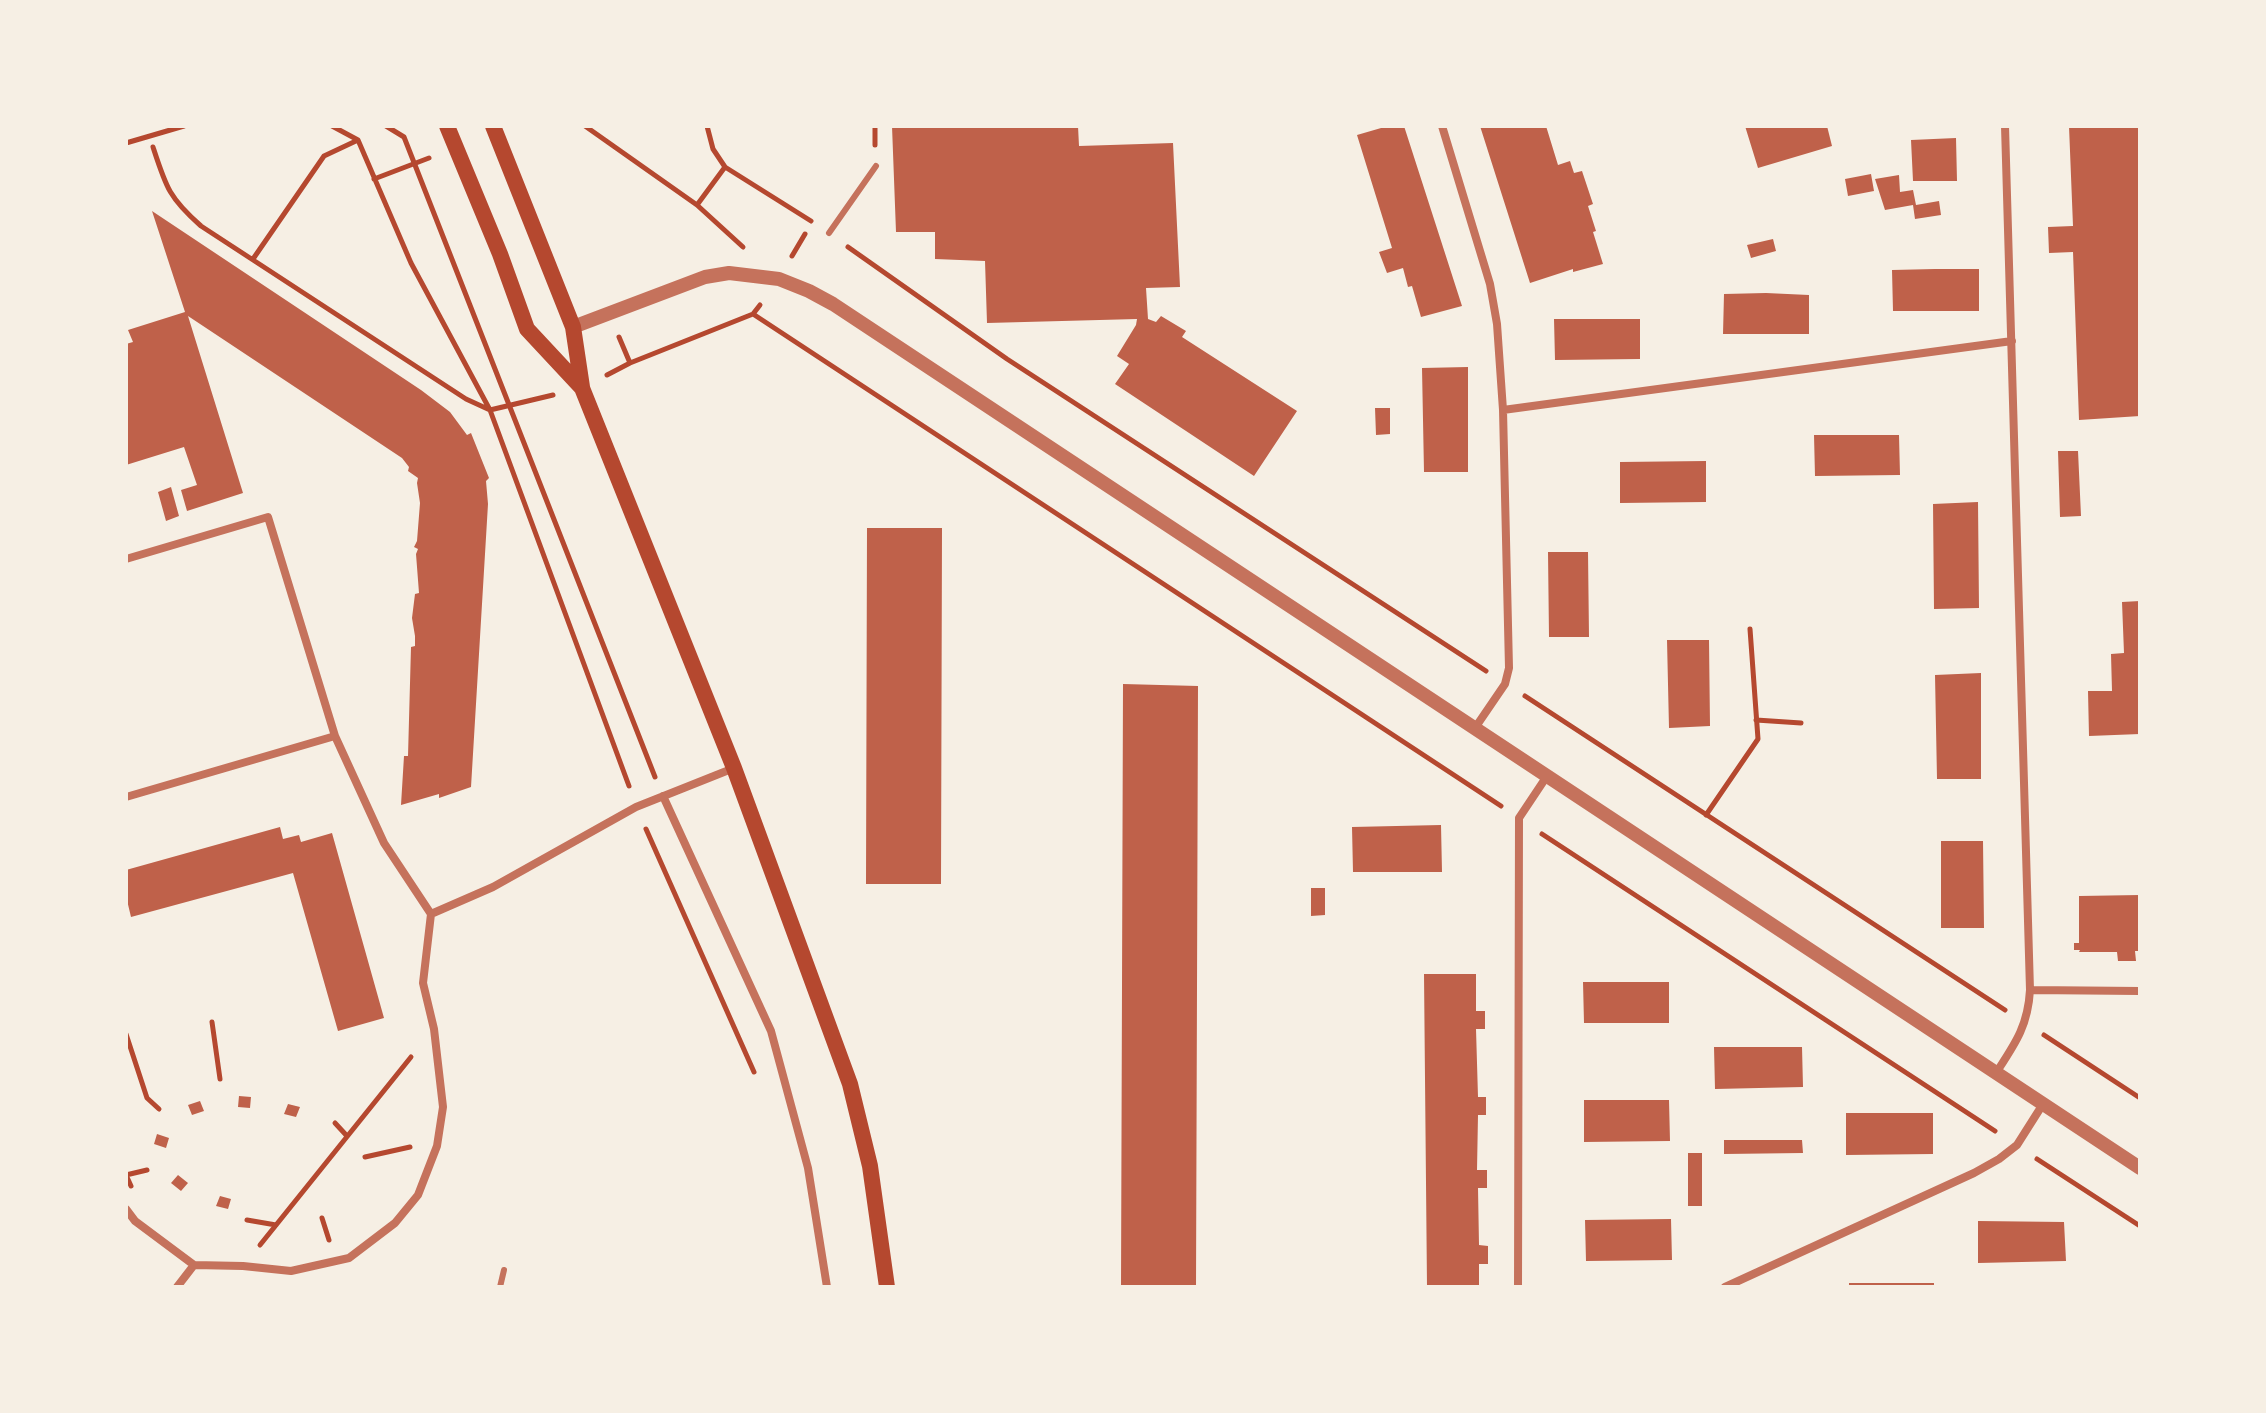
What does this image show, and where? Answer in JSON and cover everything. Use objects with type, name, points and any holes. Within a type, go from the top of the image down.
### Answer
[{"type":"main road","points":[[447,126],[527,329],[582,388]]},
{"type":"main road","points":[[493,126],[573,327],[582,388],[734,768],[850,1084],[873,1184],[887,1287]]},
{"type":"street","points":[[1442,126],[1490,284],[1497,324],[1503,410],[1509,668],[1505,684],[1475,728]]},
{"type":"street","points":[[1996,1073],[2020,1036],[2030,990],[2005,126]]},
{"type":"street","points":[[573,327],[705,277],[729,273],[779,279],[833,304],[2140,1168]]},
{"type":"street","points":[[1503,410],[2012,341]]},
{"type":"street","points":[[126,559],[268,517],[335,736],[384,843],[431,914],[423,983],[434,1029],[443,1107],[438,1141],[418,1195],[395,1223],[349,1258],[291,1271],[194,1265],[135,1221],[126,1209]]},
{"type":"street","points":[[126,797],[335,736]]},
{"type":"street","points":[[431,914],[493,887],[636,807],[734,768]]},
{"type":"street","points":[[1518,1287],[1519,818],[1547,776]]},
{"type":"street","points":[[663,796],[771,1031],[808,1168],[827,1287]]},
{"type":"street","points":[[2030,990],[2140,991]]},
{"type":"street","points":[[1725,1287],[1999,1159],[2017,1145],[2043,1104]]},
{"type":"street","points":[[177,1287],[194,1265]]},
{"type":"lane","points":[[829,233],[876,166]]},
{"type":"lane","points":[[500,1287],[504,1270]]},
{"type":"path","points":[[126,143],[184,126]]},
{"type":"path","points":[[332,126],[358,140],[411,263],[490,410],[636,807],[757,1078]]},
{"type":"path","points":[[386,126],[404,137],[663,796]]},
{"type":"path","points":[[585,126],[697,205],[779,279]]},
{"type":"path","points":[[707,126],[713,149],[725,167],[813,222],[1021,368],[2140,1098]]},
{"type":"path","points":[[253,259],[324,156],[358,140]]},
{"type":"path","points":[[153,147],[165,184],[178,206],[201,226],[466,399],[490,410],[582,388],[630,363],[753,314],[779,279],[813,222]]},
{"type":"path","points":[[697,205],[725,167]]},
{"type":"path","points":[[753,314],[2140,1226]]},
{"type":"path","points":[[1706,815],[1758,739],[1750,629]]},
{"type":"path","points":[[1756,720],[1801,723]]},
{"type":"path","points":[[212,1022],[220,1079]]},
{"type":"path","points":[[243,1266],[434,1029]]},
{"type":"path","points":[[126,1034],[147,1098],[159,1109]]},
{"type":"path","points":[[335,1123],[347,1136]]},
{"type":"path","points":[[365,1157],[438,1141]]},
{"type":"path","points":[[137,1193],[126,1175],[147,1170]]},
{"type":"path","points":[[247,1220],[276,1225]]},
{"type":"building","points":[[892,126],[1078,126],[1079,146],[1173,143],[1180,287],[1146,288],[1148,319],[1156,322],[1161,316],[1186,331],[1182,337],[1297,411],[1254,476],[1115,384],[1129,364],[1117,356],[1137,319],[987,323],[985,261],[935,259],[935,232],[896,232]]},
{"type":"building","points":[[1388,126],[1404,126],[1462,306],[1421,317],[1403,268],[1387,273],[1379,252],[1392,248],[1357,135]]},
{"type":"building","points":[[1480,126],[1546,126],[1558,165],[1570,161],[1574,173],[1582,171],[1593,204],[1588,206],[1603,264],[1573,272],[1573,269],[1530,283]]},
{"type":"building","points":[[1745,126],[1827,126],[1832,146],[1758,168]]},
{"type":"building","points":[[2069,126],[2140,126],[2140,416],[2079,420],[2073,252],[2049,253],[2048,227],[2073,226]]},
{"type":"building","points":[[1956,138],[1957,181],[1913,181],[1911,140]]},
{"type":"building","points":[[1871,174],[1874,191],[1848,196],[1845,179]]},
{"type":"building","points":[[1899,175],[1900,192],[1913,190],[1916,205],[1939,201],[1941,215],[1915,219],[1913,205],[1885,210],[1875,179]]},
{"type":"building","points":[[152,211],[421,390],[450,412],[467,435],[471,433],[489,478],[486,481],[488,504],[471,787],[439,798],[439,794],[401,805],[404,756],[408,756],[411,647],[415,646],[412,618],[415,594],[419,593],[418,549],[414,547],[420,503],[418,478],[408,471],[409,467],[402,458],[188,316],[243,493],[187,511],[181,490],[197,485],[184,447],[126,465],[126,344],[133,342],[128,330],[185,312]]},
{"type":"building","points":[[1773,239],[1776,251],[1751,258],[1747,245]]},
{"type":"building","points":[[1979,269],[1979,311],[1893,311],[1892,270]]},
{"type":"building","points":[[1724,294],[1809,295],[1809,334],[1723,334]]},
{"type":"building","points":[[1554,319],[1640,319],[1640,359],[1555,360]]},
{"type":"building","points":[[1468,367],[1468,472],[1424,472],[1422,368]]},
{"type":"building","points":[[1375,408],[1390,408],[1390,434],[1376,435]]},
{"type":"building","points":[[1814,435],[1899,435],[1900,475],[1815,476]]},
{"type":"building","points":[[2058,451],[2078,451],[2081,516],[2060,517]]},
{"type":"building","points":[[1706,461],[1706,502],[1620,503],[1620,462]]},
{"type":"building","points":[[171,487],[179,516],[166,521],[158,492]]},
{"type":"building","points":[[1978,502],[1979,608],[1934,609],[1933,504]]},
{"type":"building","points":[[867,528],[942,528],[941,884],[866,884]]},
{"type":"building","points":[[1548,552],[1588,552],[1589,637],[1549,637]]},
{"type":"building","points":[[2140,601],[2140,734],[2089,736],[2088,691],[2112,691],[2111,654],[2124,653],[2122,602]]},
{"type":"building","points":[[1667,640],[1709,640],[1710,726],[1669,728]]},
{"type":"building","points":[[1981,673],[1981,779],[1937,779],[1935,675]]},
{"type":"building","points":[[1123,684],[1198,686],[1196,1287],[1121,1287]]},
{"type":"building","points":[[1441,825],[1442,872],[1353,872],[1352,827]]},
{"type":"building","points":[[280,827],[283,839],[299,835],[301,842],[332,833],[384,1018],[338,1031],[293,873],[131,917],[126,896],[126,870]]},
{"type":"building","points":[[1941,841],[1983,841],[1984,928],[1941,928]]},
{"type":"building","points":[[1311,888],[1325,888],[1325,915],[1311,916]]},
{"type":"building","points":[[2140,895],[2140,951],[2135,951],[2136,961],[2118,961],[2117,952],[2074,950],[2074,943],[2079,943],[2079,896]]},
{"type":"building","points":[[1424,974],[1476,974],[1476,1011],[1485,1011],[1485,1029],[1476,1029],[1478,1097],[1486,1097],[1486,1115],[1478,1115],[1477,1170],[1487,1170],[1487,1188],[1478,1188],[1479,1245],[1488,1246],[1488,1264],[1479,1264],[1479,1287],[1427,1287]]},
{"type":"building","points":[[1583,982],[1669,982],[1669,1023],[1584,1023]]},
{"type":"building","points":[[1714,1047],[1802,1047],[1803,1087],[1715,1089]]},
{"type":"building","points":[[239,1096],[251,1097],[250,1108],[238,1107]]},
{"type":"building","points":[[1584,1100],[1669,1100],[1670,1141],[1584,1142]]},
{"type":"building","points":[[200,1101],[204,1111],[192,1115],[188,1105]]},
{"type":"building","points":[[288,1104],[300,1107],[296,1117],[284,1114]]},
{"type":"building","points":[[1846,1113],[1933,1113],[1933,1154],[1846,1155]]},
{"type":"building","points":[[157,1134],[169,1138],[166,1148],[154,1144]]},
{"type":"building","points":[[1724,1140],[1802,1140],[1803,1153],[1724,1154]]},
{"type":"building","points":[[1688,1153],[1702,1153],[1702,1206],[1688,1206]]},
{"type":"building","points":[[178,1175],[188,1183],[181,1191],[171,1183]]},
{"type":"building","points":[[220,1196],[231,1199],[228,1209],[216,1206]]},
{"type":"building","points":[[1671,1219],[1672,1260],[1586,1261],[1585,1220]]},
{"type":"building","points":[[1978,1221],[2064,1222],[2066,1261],[1978,1263]]},
{"type":"building","points":[[1849,1283],[1934,1283],[1934,1287],[1849,1287]]}]
